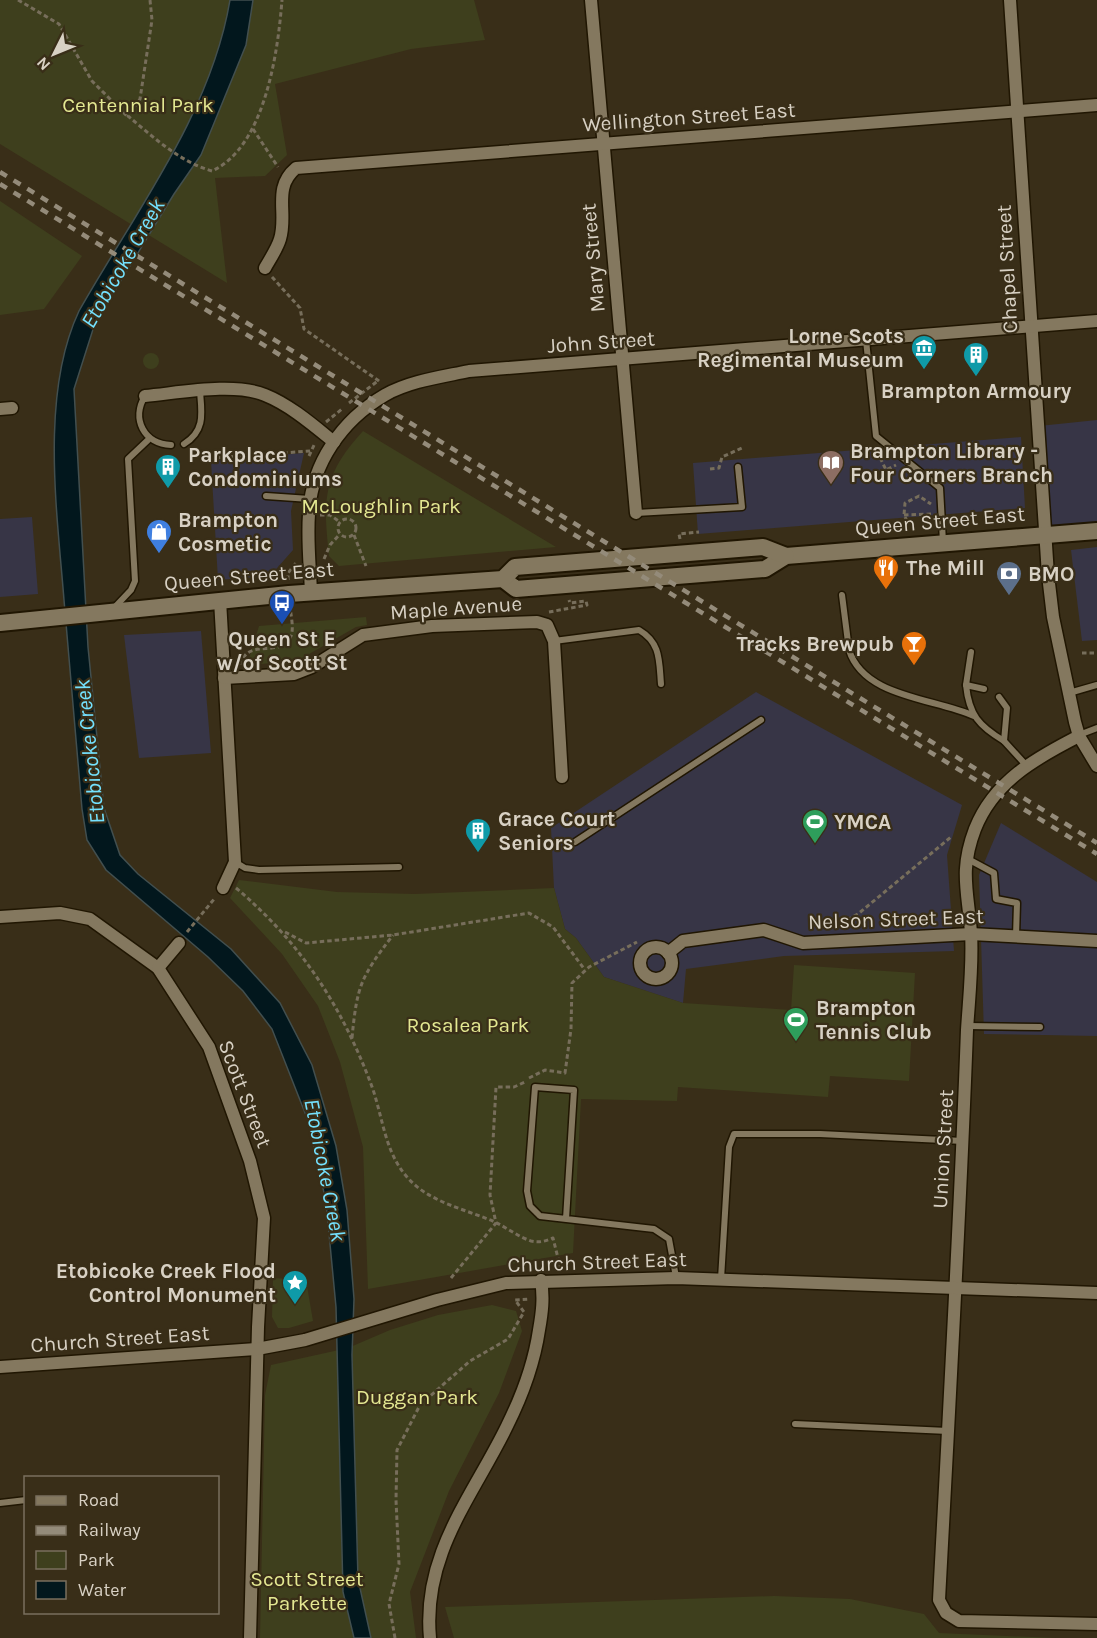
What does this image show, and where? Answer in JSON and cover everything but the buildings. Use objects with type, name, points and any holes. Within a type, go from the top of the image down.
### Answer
[{"type":"main road","name":"Queen Street East","points":[[0,623],[311,592],[503,579],[515,567],[538,565],[763,547],[786,556],[1097,531]]},
{"type":"street","name":"Mary Street","points":[[591,0],[636,513]]},
{"type":"street","name":"Chapel Street","points":[[1010,0],[1030,326],[1053,617],[1079,736],[1097,766]]},
{"type":"street","name":"Wellington Street East","points":[[265,268],[280,238],[281,194],[287,176],[296,168],[602,142],[1097,105]]},
{"type":"street","name":"John Street","points":[[311,592],[309,514],[310,500],[319,467],[334,442],[354,418],[385,396],[432,378],[469,371],[622,361],[1097,321]]},
{"type":"street","points":[[145,396],[238,390],[264,394],[285,405],[334,442]]},
{"type":"street","points":[[220,600],[235,862],[223,888]]},
{"type":"street","name":"Maple Avenue","points":[[224,678],[294,674],[312,667],[363,635],[432,626],[537,621],[547,625],[554,641]]},
{"type":"street","points":[[554,641],[562,777]]},
{"type":"street","name":"Union Street","points":[[1079,736],[1025,764],[992,800],[976,827],[966,858],[964,883],[971,934],[968,1026],[939,1600],[946,1613],[959,1621],[1097,1624]]},
{"type":"street","points":[[0,918],[60,913],[90,919],[158,968],[179,943]]},
{"type":"street","name":"Nelson Street East","points":[[668,953],[683,941],[764,930],[803,943],[971,934],[1097,941]]},
{"type":"street","name":"Scott Street","points":[[158,968],[209,1047],[258,1187],[264,1218],[257,1349],[250,1638]]},
{"type":"street","name":"Church Street East","points":[[0,1367],[257,1349],[305,1340],[506,1283],[541,1280],[721,1279],[1097,1293]]},
{"type":"street","points":[[430,1638],[428,1618],[437,1570],[448,1532],[507,1427],[521,1396],[536,1348],[544,1298],[541,1280]]},
{"type":"lane","points":[[866,340],[876,436],[940,488],[943,543]]},
{"type":"lane","points":[[184,444],[193,439],[203,420],[200,392]]},
{"type":"lane","points":[[145,396],[140,404],[141,428],[148,440],[160,445],[171,445]]},
{"type":"lane","points":[[109,612],[131,590],[135,581],[128,459],[148,440]]},
{"type":"lane","points":[[636,513],[742,507],[738,467]]},
{"type":"lane","points":[[266,496],[310,500]]},
{"type":"lane","points":[[842,595],[849,650],[852,658],[866,675],[892,690],[974,716]]},
{"type":"lane","points":[[554,641],[639,630],[647,635],[658,649],[661,684]]},
{"type":"lane","points":[[971,651],[966,685],[968,704],[974,716],[989,732],[1004,741],[1025,764]]},
{"type":"lane","points":[[966,685],[984,689]]},
{"type":"lane","points":[[1069,693],[1097,685]]},
{"type":"lane","points":[[999,697],[1007,708],[1004,741]]},
{"type":"lane","points":[[575,842],[761,720]]},
{"type":"lane","points":[[1079,736],[1097,728]]},
{"type":"lane","points":[[966,858],[993,873],[996,898],[1017,903],[1016,936]]},
{"type":"lane","points":[[235,862],[244,868],[259,870],[399,867]]},
{"type":"lane","points":[[968,1026],[1040,1027]]},
{"type":"lane","points":[[566,1219],[574,1090],[535,1087],[527,1191],[530,1206],[540,1216],[566,1219],[654,1229],[669,1239],[676,1278]]},
{"type":"lane","points":[[721,1279],[729,1147],[734,1134],[820,1134],[963,1141]]},
{"type":"lane","points":[[795,1424],[948,1431]]},
{"type":"lane","points":[[0,1503],[24,1500]]},
{"type":"path","points":[[18,0],[60,24],[92,81],[128,116],[164,146],[201,168],[212,171],[232,160],[253,129],[272,71],[282,0]]},
{"type":"path","points":[[128,116],[140,99],[152,20],[150,0]]},
{"type":"path","points":[[253,129],[277,165]]},
{"type":"path","points":[[265,268],[289,299],[300,308],[304,329],[379,380]]},
{"type":"path","points":[[710,469],[718,468],[723,457],[742,448]]},
{"type":"path","points":[[201,459],[310,451]]},
{"type":"path","points":[[907,521],[904,515],[905,503],[919,496],[932,505],[934,520]]},
{"type":"path","points":[[309,514],[330,515],[340,522]]},
{"type":"path","points":[[904,515],[933,514]]},
{"type":"path","points":[[340,522],[345,519],[354,521],[357,527],[354,535],[366,566]]},
{"type":"path","points":[[324,559],[330,545],[340,534],[340,522]]},
{"type":"path","points":[[680,539],[679,534],[699,532]]},
{"type":"path","points":[[340,534],[348,538],[354,535]]},
{"type":"path","points":[[288,573],[297,560]]},
{"type":"path","points":[[569,599],[570,603],[586,601],[587,605],[569,606]]},
{"type":"path","points":[[241,661],[251,651],[274,648],[288,641],[292,633],[291,619]]},
{"type":"path","points":[[1082,653],[1097,653]]},
{"type":"path","points":[[830,929],[858,914],[951,837]]},
{"type":"path","points":[[179,943],[223,888],[227,892],[233,885],[283,931],[304,956],[352,1039],[380,1109],[390,1153],[406,1177],[417,1187],[447,1204],[496,1223],[532,1241],[544,1242],[553,1238],[560,1258]]},
{"type":"path","points":[[283,931],[306,943],[393,935],[529,913],[553,927],[585,970]]},
{"type":"path","points":[[352,1039],[356,998],[361,982],[393,935]]},
{"type":"path","points":[[496,1223],[490,1195],[496,1087],[522,1084],[533,1075],[545,1070],[565,1073],[571,1029],[572,983],[585,970],[622,947],[637,942]]},
{"type":"path","points":[[451,1278],[496,1223]]},
{"type":"path","points":[[395,1638],[389,1604],[399,1564],[396,1500],[397,1450],[420,1405],[470,1361],[508,1339],[524,1312],[515,1300]]},
{"type":"shaded area","points":[[1097,420],[1097,531],[1046,535],[1039,426]]},
{"type":"shaded area","points":[[1021,437],[1025,508],[698,534],[693,463]]},
{"type":"shaded area","points":[[304,453],[291,511],[293,550],[270,576],[218,580],[211,461]]},
{"type":"shaded area","points":[[32,517],[38,594],[0,597],[0,519]]},
{"type":"shaded area","points":[[1097,547],[1097,640],[1082,641],[1071,550]]},
{"type":"shaded area","points":[[201,631],[211,753],[139,758],[124,635]]},
{"type":"shaded area","points":[[756,692],[962,805],[947,855],[954,951],[784,956],[686,969],[683,1003],[604,977],[576,938],[565,929],[554,888],[551,828]]},
{"type":"shaded area","points":[[1001,823],[1097,882],[1097,1036],[984,1034],[979,875]]},
{"type":"green space","name":"Centennial Park","points":[[0,0],[474,0],[485,40],[411,49],[275,84],[287,155],[265,176],[215,178],[227,283],[0,144]]},
{"type":"green space","points":[[0,201],[82,256],[44,309],[0,315]]},
{"type":"green space","points":[[148,353],[154,353],[159,361],[157,367],[148,369],[143,364],[143,358]]},
{"type":"green space","name":"McLoughlin Park","points":[[363,431],[556,547],[339,566],[329,556],[326,519],[328,489],[340,461]]},
{"type":"green space","points":[[366,617],[367,625],[356,627],[297,661],[247,665],[259,626]]},
{"type":"green space","name":"Rosalea Park","points":[[239,880],[337,892],[415,894],[554,888],[565,929],[576,938],[604,977],[683,1003],[791,1010],[794,965],[915,973],[909,1081],[830,1076],[828,1097],[678,1087],[677,1101],[581,1099],[573,1253],[368,1289],[363,1147],[340,1062],[318,1006],[282,954],[230,898]]},
{"type":"green space","points":[[273,1278],[306,1280],[313,1321],[289,1328],[278,1328],[272,1317]]},
{"type":"green space","points":[[492,1305],[516,1311],[522,1331],[499,1393],[449,1491],[410,1592],[416,1638],[260,1638],[265,1395],[271,1365],[348,1348],[390,1330],[438,1315]]},
{"type":"green space","points":[[774,1596],[850,1599],[924,1614],[939,1633],[1056,1638],[454,1638],[445,1607]]},
{"type":"water","name":"Etobicoke Creek","points":[[230,0],[253,0],[246,45],[201,155],[174,194],[95,323],[74,389],[88,647],[104,808],[120,855],[138,874],[231,949],[280,1003],[312,1065],[336,1146],[347,1210],[354,1299],[352,1355],[358,1579],[371,1638],[354,1638],[343,1592],[336,1307],[326,1202],[309,1123],[272,1029],[243,991],[208,957],[106,870],[87,840],[73,705],[55,491],[55,415],[59,379],[67,344],[79,311],[189,122],[220,42]]},
{"type":"railway","points":[[0,172],[1097,843]]},
{"type":"railway","points":[[0,184],[1097,854]]},
{"type":"place","name":"Lorne Scots Regimental Museum","points":[[924,371]]},
{"type":"place","name":"Brampton Armoury","points":[[976,378]]},
{"type":"place","name":"Brampton Library - Four Corners Branch","points":[[831,486]]},
{"type":"place","name":"Parkplace Condominiums","points":[[168,490]]},
{"type":"place","name":"Brampton Cosmetic","points":[[159,555]]},
{"type":"place","name":"The Mill","points":[[886,591]]},
{"type":"place","name":"BMO","points":[[1009,597]]},
{"type":"place","name":"Queen St E w/of Scott St","points":[[282,626]]},
{"type":"place","name":"Tracks Brewpub","points":[[914,667]]},
{"type":"place","name":"YMCA","points":[[815,845]]},
{"type":"place","name":"Grace Court Seniors","points":[[478,854]]},
{"type":"place","name":"Brampton Tennis Club","points":[[796,1043]]},
{"type":"place","name":"Etobicoke Creek Flood Control Monument","points":[[295,1306]]},
{"type":"park label","name":"Duggan Park","points":[[417,1397]]},
{"type":"park label","name":"Scott Street Parkette","points":[[307,1591]]}]
